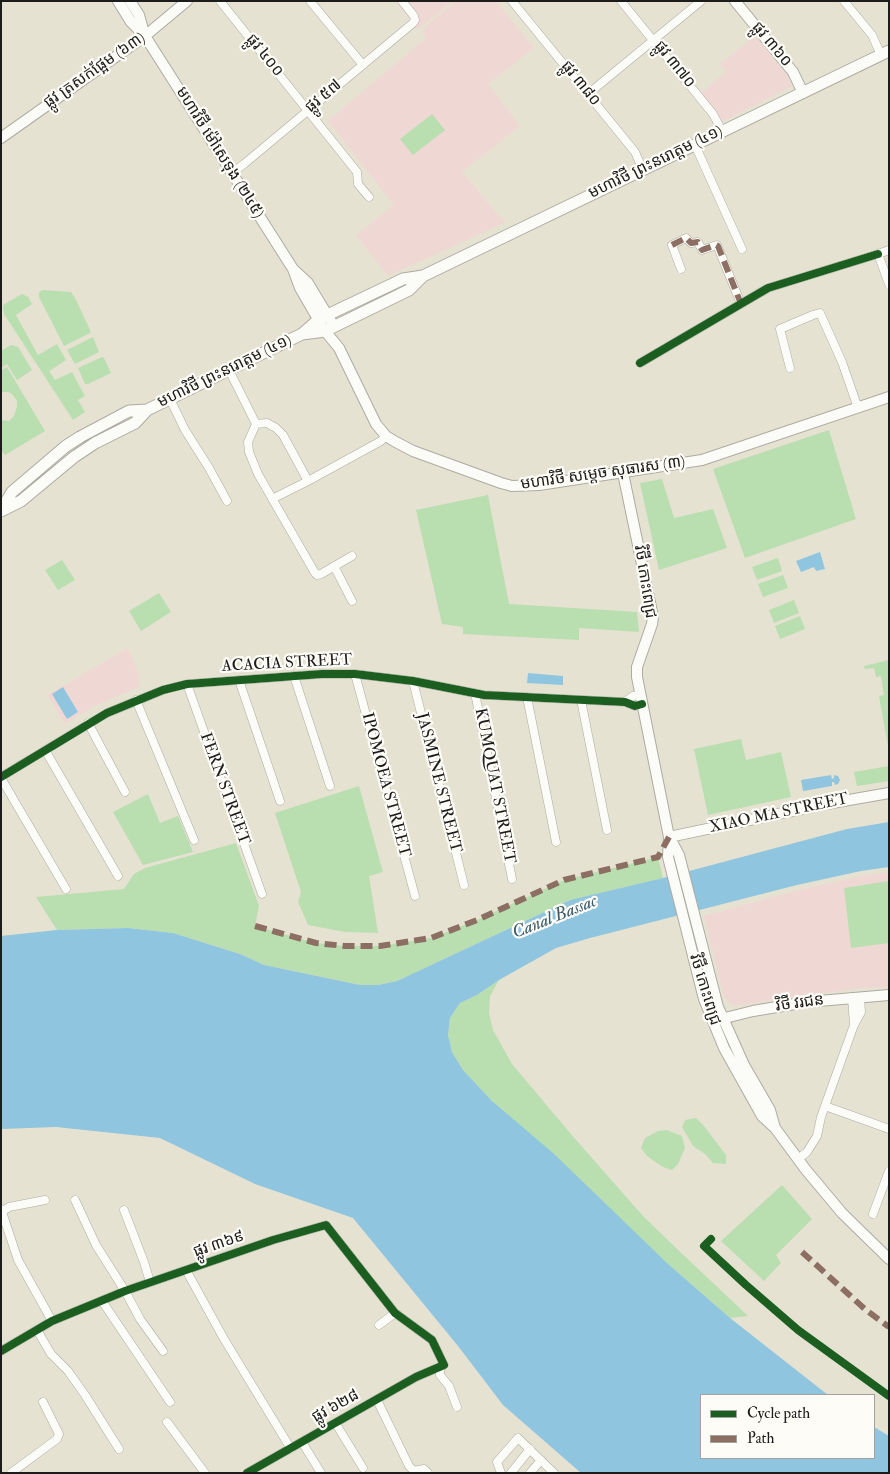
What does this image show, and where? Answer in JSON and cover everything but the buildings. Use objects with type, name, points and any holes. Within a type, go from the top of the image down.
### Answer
[{"type":"main road","name":"មហាវិថី ម៉ៅសេទុង (២៤៥)","points":[[118,1],[131,22],[145,36],[293,269],[308,283],[330,329]]},
{"type":"main road","name":"មហាវិថី ម៉ៅសេទុង (២៤៥)","points":[[130,1],[139,15],[145,36]]},
{"type":"main road","name":"ផ្លូវ ត្រសក់ផ្អែម (៦៣)","points":[[1,138],[145,36],[187,1]]},
{"type":"main road","name":"ផ្លូវ ៣៦០","points":[[735,1],[793,72],[803,92]]},
{"type":"main road","name":"មហាវិថី ព្រះនរោត្តម (៤១)","points":[[1,511],[12,492],[40,467],[80,437],[129,411],[147,410],[302,334],[323,317],[403,279],[423,276],[885,53]]},
{"type":"main road","name":"មហាវិថី ព្រះនរោត្តម (៤១)","points":[[302,334],[330,329],[409,290],[423,276]]},
{"type":"main road","name":"មហាវិថី សម្តេច សុធារស (៣)","points":[[330,329],[372,419],[386,436],[413,451],[512,486],[540,485],[702,460],[889,397]]},
{"type":"main road","name":"វិថី កោះពេជ្រ","points":[[624,473],[653,617],[637,667],[637,677],[669,837],[668,858],[700,988],[770,1110],[775,1128],[846,1218],[889,1259]]},
{"type":"main road","name":"XIAO MA STREET","points":[[669,837],[889,793]]},
{"type":"main road","name":"វិថី កោះពេជ្រ","points":[[669,837],[679,855],[714,996],[717,1020]]},
{"type":"main road","name":"វិថី វរជន","points":[[717,1020],[807,1002],[889,995]]},
{"type":"street","name":"ផ្លូវ ៤០០","points":[[220,1],[357,172],[358,184],[369,197]]},
{"type":"street","points":[[310,1],[363,65]]},
{"type":"street","name":"ផ្លូវ ៥៧","points":[[232,173],[413,23],[415,20],[414,16],[402,1]]},
{"type":"street","name":"ផ្លូវ ៣៨០","points":[[512,1],[635,152],[643,170]]},
{"type":"street","name":"ផ្លូវ ៣៧០","points":[[621,1],[713,114],[722,131]]},
{"type":"street","points":[[588,94],[701,1]]},
{"type":"street","points":[[844,1],[885,53]]},
{"type":"street","points":[[695,144],[742,249]]},
{"type":"street","points":[[681,270],[672,245],[686,238],[691,242],[698,242],[702,250],[717,245],[741,304]]},
{"type":"street","points":[[640,363],[768,288],[889,250]]},
{"type":"street","points":[[878,254],[889,284]]},
{"type":"street","points":[[790,368],[780,329],[813,315],[820,314],[842,362],[858,408]]},
{"type":"street","points":[[229,370],[256,424]]},
{"type":"street","points":[[170,399],[185,430],[227,501]]},
{"type":"street","points":[[256,424],[267,423],[284,435],[308,481]]},
{"type":"street","points":[[256,424],[248,442],[249,452],[258,474],[315,573],[317,575],[321,574],[352,556]]},
{"type":"street","points":[[272,499],[381,441],[386,436]]},
{"type":"street","points":[[334,566],[352,601]]},
{"type":"street","name":"ACACIA STREET","points":[[1,778],[107,713],[162,690],[186,684],[294,676],[355,674],[413,681],[475,694],[624,702],[633,696],[641,699]]},
{"type":"street","name":"IPOMOEA STREET","points":[[355,674],[415,896]]},
{"type":"street","points":[[294,676],[330,786]]},
{"type":"street","points":[[239,680],[280,801]]},
{"type":"street","name":"JASMINE STREET","points":[[413,681],[464,885]]},
{"type":"street","name":"FERN STREET","points":[[186,684],[262,894]]},
{"type":"street","name":"KUMQUAT STREET","points":[[475,694],[512,879]]},
{"type":"street","points":[[527,697],[556,842]]},
{"type":"street","points":[[136,700],[194,840]]},
{"type":"street","points":[[581,700],[607,830]]},
{"type":"street","points":[[88,723],[125,792]]},
{"type":"street","points":[[45,750],[118,876]]},
{"type":"street","points":[[1,778],[66,889]]},
{"type":"street","points":[[798,1159],[807,1152],[817,1136],[821,1117],[854,1025],[861,1012],[856,997]]},
{"type":"street","points":[[825,1106],[889,1130]]},
{"type":"street","points":[[873,1214],[889,1171]]},
{"type":"street","points":[[45,1200],[2,1210],[18,1260],[52,1321]]},
{"type":"street","points":[[75,1200],[96,1245],[140,1319],[163,1351]]},
{"type":"street","points":[[124,1210],[150,1282]]},
{"type":"street","name":"ផ្លូវ ៣៦៩","points":[[1,1351],[52,1321],[125,1291],[273,1240],[326,1225],[395,1313],[432,1340],[444,1365],[440,1367]]},
{"type":"street","points":[[186,1270],[224,1339],[291,1448]]},
{"type":"street","points":[[102,1301],[170,1402]]},
{"type":"street","points":[[379,1325],[395,1313]]},
{"type":"street","points":[[37,1330],[51,1354],[74,1379],[120,1449]]},
{"type":"street","points":[[440,1367],[440,1375],[449,1386],[457,1407]]},
{"type":"street","name":"ផ្លូវ ៦២៨","points":[[248,1472],[336,1424],[416,1377],[440,1367]]},
{"type":"street","points":[[377,1400],[401,1453],[409,1466],[414,1471],[424,1469],[428,1473]]},
{"type":"street","points":[[11,1473],[57,1439],[60,1434],[43,1402]]},
{"type":"street","points":[[167,1422],[205,1473]]},
{"type":"street","points":[[336,1424],[364,1468]]},
{"type":"street","points":[[501,1473],[497,1462],[518,1438],[554,1473]]},
{"type":"street","points":[[302,1442],[321,1473]]},
{"type":"street","points":[[511,1473],[530,1449]]},
{"type":"street","points":[[530,1473],[541,1460]]},
{"type":"shaded area","points":[[395,1],[453,1],[418,29]]},
{"type":"shaded area","points":[[456,1],[496,1],[534,48],[488,84],[520,126],[462,172],[506,222],[388,276],[356,235],[394,205],[328,121],[426,38],[423,31],[426,26]]},
{"type":"shaded area","points":[[755,36],[787,75],[793,86],[723,121],[701,93],[726,72],[720,64]]},
{"type":"shaded area","points":[[128,648],[138,672],[140,687],[96,705],[65,724],[47,695]]},
{"type":"shaded area","points":[[889,872],[889,987],[863,988],[734,1006],[724,997],[704,916],[799,890]]},
{"type":"green space","points":[[432,114],[445,130],[413,155],[400,139]]},
{"type":"green space","points":[[43,290],[71,292],[90,333],[64,346],[39,297],[39,292]]},
{"type":"green space","points":[[22,294],[28,297],[32,304],[16,315],[38,355],[57,344],[66,360],[49,371],[55,380],[72,372],[85,396],[78,400],[85,412],[73,420],[4,314],[3,305]]},
{"type":"green space","points":[[93,337],[99,352],[75,364],[67,350]]},
{"type":"green space","points":[[11,345],[18,347],[32,370],[17,380],[7,364],[1,368],[1,351]]},
{"type":"green space","points":[[102,357],[111,373],[85,384],[78,368]]},
{"type":"green space","points":[[7,367],[45,431],[5,455],[1,450],[1,420],[9,421],[14,416],[17,407],[17,401],[12,394],[1,392],[1,370]]},
{"type":"green space","points":[[829,430],[856,519],[745,558],[713,469]]},
{"type":"green space","points":[[662,479],[674,518],[713,509],[727,548],[659,570],[640,483]]},
{"type":"green space","points":[[488,495],[509,604],[637,612],[639,632],[579,628],[579,640],[463,634],[463,627],[442,624],[416,510]]},
{"type":"green space","points":[[778,558],[782,571],[757,580],[752,567]]},
{"type":"green space","points":[[62,560],[75,580],[58,590],[45,570]]},
{"type":"green space","points":[[783,575],[788,588],[763,597],[758,584]]},
{"type":"green space","points":[[159,593],[171,612],[141,631],[129,611]]},
{"type":"green space","points":[[794,600],[799,613],[774,623],[769,610]]},
{"type":"green space","points":[[800,616],[805,629],[780,639],[775,626]]},
{"type":"green space","points":[[889,660],[889,752],[879,696],[884,695],[881,676],[876,677],[874,668],[865,669],[864,666]]},
{"type":"green space","points":[[741,739],[746,760],[781,752],[791,797],[708,815],[694,749]]},
{"type":"green space","points":[[889,766],[889,781],[857,786],[854,772]]},
{"type":"green space","points":[[359,786],[383,872],[369,876],[378,933],[345,932],[308,925],[298,902],[301,892],[275,813]]},
{"type":"green space","points":[[148,794],[160,823],[178,816],[193,852],[143,865],[113,812]]},
{"type":"green space","points":[[236,843],[259,906],[255,926],[316,943],[345,946],[380,946],[431,938],[477,920],[564,880],[658,857],[663,878],[570,900],[397,981],[378,985],[360,985],[264,965],[240,954],[173,933],[128,928],[57,930],[36,897],[124,889],[134,874],[145,868]]},
{"type":"green space","points":[[889,881],[889,943],[851,948],[844,888]]},
{"type":"green space","points":[[499,980],[490,996],[489,1013],[493,1030],[512,1064],[643,1216],[748,1316],[730,1318],[667,1263],[492,1101],[463,1070],[452,1052],[448,1035],[450,1018],[460,1003],[477,995]]},
{"type":"green space","points":[[696,1118],[726,1155],[726,1164],[713,1163],[705,1154],[693,1146],[682,1127],[685,1120]]},
{"type":"green space","points":[[667,1130],[682,1136],[685,1148],[678,1164],[672,1170],[663,1167],[647,1156],[641,1148],[645,1138],[658,1131]]},
{"type":"green space","points":[[782,1185],[812,1219],[776,1255],[781,1263],[764,1281],[721,1241]]},
{"type":"water","points":[[820,552],[825,569],[816,571],[814,567],[801,572],[796,561]]},
{"type":"water","points":[[528,673],[563,676],[563,685],[527,683]]},
{"type":"water","points":[[63,687],[78,712],[67,719],[52,694]]},
{"type":"water","points":[[831,775],[832,779],[834,775],[838,776],[840,780],[838,784],[835,785],[832,782],[832,786],[803,791],[801,780]]},
{"type":"water","name":"Canal Bassac","points":[[889,822],[889,867],[797,885],[556,948],[499,980],[477,995],[460,1003],[450,1018],[448,1035],[452,1052],[463,1070],[492,1101],[553,1153],[667,1263],[730,1318],[827,1394],[700,1394],[700,1459],[875,1459],[875,1428],[889,1436],[889,1473],[581,1473],[503,1405],[458,1346],[353,1218],[255,1184],[160,1138],[56,1127],[1,1129],[1,936],[57,930],[128,928],[173,933],[240,954],[264,965],[360,985],[378,985],[397,981],[570,900],[663,878],[847,829]]},
{"type":"marked path","points":[[672,245],[686,238],[691,243],[698,242],[702,250],[718,246],[741,304]]},
{"type":"marked path","points":[[255,926],[316,943],[345,946],[380,946],[431,938],[477,920],[564,880],[658,857],[669,837]]},
{"type":"marked path","points":[[802,1252],[866,1310],[889,1327]]},
{"type":"cycle path","points":[[640,363],[768,288],[878,254]]},
{"type":"cycle path","points":[[1,777],[107,713],[163,690],[187,684],[322,674],[355,674],[413,681],[484,695],[625,702],[635,706],[642,704]]},
{"type":"cycle path","points":[[1,1351],[52,1321],[125,1291],[273,1240],[326,1225],[395,1313],[432,1340],[444,1365],[416,1377],[247,1473]]},
{"type":"cycle path","points":[[711,1239],[704,1246],[746,1285],[798,1330],[889,1396]]}]
